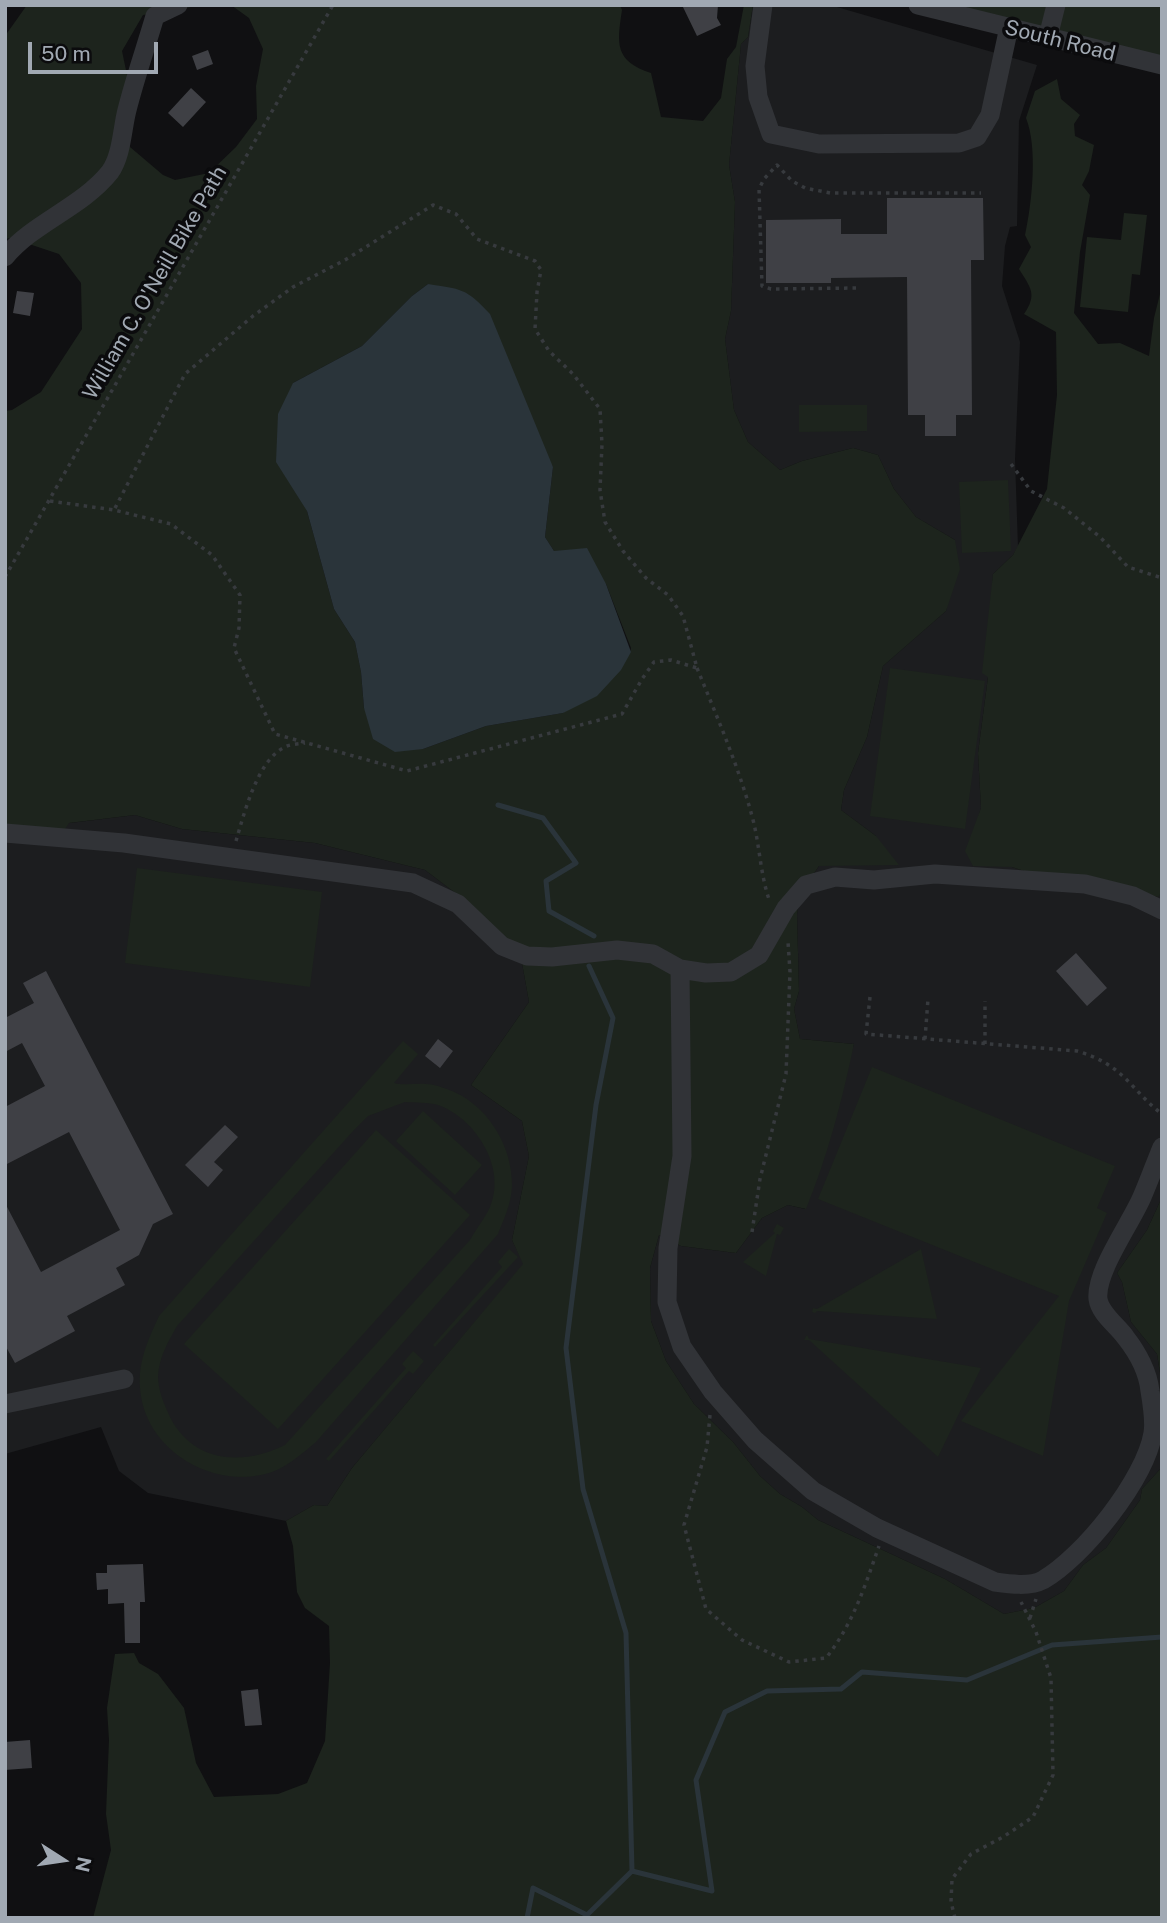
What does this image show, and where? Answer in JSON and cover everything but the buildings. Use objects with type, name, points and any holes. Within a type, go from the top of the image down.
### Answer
[{"type":"street","points":[[5,257],[33,231],[85,196],[111,170],[155,16],[178,5]]},
{"type":"street","points":[[763,5],[755,66],[758,97],[771,134],[818,144],[959,143],[977,137],[990,115],[1009,27]]},
{"type":"street","name":"South Road","points":[[918,5],[1162,65]]},
{"type":"street","points":[[1048,37],[1056,5]]},
{"type":"street","points":[[5,833],[124,843],[413,883],[458,904],[502,946],[527,956],[552,957],[617,950],[653,954],[680,969],[706,973],[731,972],[760,955],[783,930],[806,885],[835,877],[874,880],[935,874],[1085,884],[1133,896],[1162,910]]},
{"type":"street","points":[[680,969],[682,1156],[668,1248],[667,1302],[682,1347],[713,1392],[755,1440],[813,1492],[885,1532],[995,1582],[1010,1584],[1041,1581],[1075,1554],[1114,1512],[1144,1460],[1153,1432],[1150,1388],[1141,1362],[1098,1301],[1100,1282],[1142,1199],[1162,1147]]},
{"type":"street","points":[[5,1404],[124,1379]]},
{"type":"path","name":"William C. O'Neill Bike Path","points":[[5,577],[333,5]]},
{"type":"path","points":[[856,288],[771,289],[762,286],[759,189],[777,165],[792,181],[805,188],[830,194],[981,192]]},
{"type":"path","points":[[114,510],[185,374],[253,316],[293,287],[345,260],[433,205],[456,214],[477,239],[535,261],[541,271],[535,330],[549,351],[573,374],[600,409],[600,490],[605,522],[623,551],[646,578],[668,595],[683,615],[697,667],[743,782],[759,843],[765,887],[783,930],[790,972],[786,1074],[760,1179],[751,1232]]},
{"type":"path","points":[[1011,464],[1031,492],[1064,508],[1100,537],[1128,567],[1162,578]]},
{"type":"path","points":[[50,501],[114,510],[171,524],[212,555],[240,594],[239,628],[234,648],[275,734],[407,771],[622,714],[654,662],[671,660],[697,667]]},
{"type":"path","points":[[230,859],[246,808],[265,764],[283,747],[307,742]]},
{"type":"path","points":[[870,998],[866,1034],[1077,1051],[1097,1058],[1115,1069],[1145,1102],[1162,1114]]},
{"type":"path","points":[[925,1039],[928,999]]},
{"type":"path","points":[[985,1000],[985,1044]]},
{"type":"path","points":[[713,1392],[707,1447],[684,1525],[706,1609],[742,1640],[789,1662],[826,1658],[843,1637],[856,1610],[885,1532]]},
{"type":"path","points":[[954,1918],[951,1902],[952,1879],[971,1854],[1033,1817],[1054,1775],[1051,1678],[1036,1632],[1010,1584]]},
{"type":"shaded area","points":[[27,5],[203,5],[143,15],[122,51],[128,80],[130,147],[163,175],[175,180],[209,173],[236,147],[257,119],[256,86],[263,49],[249,18],[231,5],[620,5],[621,49],[630,63],[651,73],[661,117],[703,121],[721,98],[727,59],[736,47],[744,5],[753,5],[748,37],[741,44],[729,165],[735,202],[731,311],[725,339],[734,410],[748,442],[780,470],[802,461],[853,448],[878,455],[894,489],[916,517],[955,540],[960,569],[946,611],[883,666],[867,737],[844,790],[841,810],[876,836],[899,865],[819,866],[801,892],[797,914],[799,991],[794,1009],[800,1039],[854,1044],[834,1128],[806,1209],[788,1205],[762,1218],[736,1253],[681,1246],[659,1235],[650,1268],[651,1321],[666,1361],[694,1404],[780,1494],[818,1520],[945,1579],[1004,1614],[1034,1608],[1064,1591],[1083,1565],[1106,1548],[1140,1500],[1142,1489],[1162,1467],[1162,1918],[93,1918],[111,1850],[106,1814],[109,1740],[107,1708],[115,1654],[134,1653],[139,1663],[158,1674],[184,1708],[196,1763],[214,1797],[278,1794],[307,1783],[325,1741],[330,1663],[329,1626],[305,1608],[297,1592],[293,1546],[286,1521],[314,1505],[327,1506],[352,1468],[523,1264],[512,1240],[529,1156],[522,1121],[471,1085],[529,1002],[520,952],[458,895],[425,870],[315,843],[182,829],[135,815],[69,823],[63,832],[5,831],[5,411],[12,410],[41,392],[82,329],[81,283],[59,254],[11,238],[5,239],[5,36]],"holes":[[[428,284],[553,467],[545,537],[554,551],[606,584],[631,648],[630,653],[563,713],[486,726],[423,749],[364,708],[355,642],[334,609],[307,511],[293,383],[362,346],[412,296]]]},
{"type":"shaded area","points":[[753,5],[830,5],[1037,65],[1019,121],[1017,226],[1010,227],[1005,246],[1002,286],[1020,342],[1015,459],[1018,547],[993,574],[988,677],[978,753],[981,808],[975,829],[1012,867],[1033,874],[1078,878],[1157,897],[1162,892],[1162,1197],[1147,1230],[1117,1273],[1122,1282],[1131,1322],[1157,1354],[1162,1385],[1162,1467],[1142,1489],[1140,1500],[1106,1548],[1083,1565],[1064,1591],[1034,1608],[1004,1614],[945,1579],[818,1520],[780,1494],[694,1404],[666,1361],[651,1321],[650,1268],[659,1235],[681,1246],[736,1253],[762,1218],[788,1205],[805,1209],[854,1044],[800,1039],[794,1009],[799,991],[797,914],[801,892],[819,866],[876,836],[841,810],[844,790],[867,737],[883,666],[946,611],[955,540],[916,517],[894,489],[878,455],[853,448],[802,461],[780,470],[748,442],[734,410],[725,339],[731,311],[735,202],[729,165],[741,44],[748,37]]},
{"type":"shaded area","points":[[918,5],[1162,5],[1162,65]]},
{"type":"shaded area","points":[[1057,79],[1061,99],[1080,115],[1074,124],[1075,136],[1094,145],[1089,171],[1082,185],[1090,195],[1080,252],[1074,313],[1098,344],[1120,343],[1149,356],[1162,286],[1162,892],[1158,897],[1033,874],[1012,867],[973,866],[965,851],[981,808],[978,753],[988,677],[982,673],[993,574],[1013,555],[1047,489],[1057,395],[1056,332],[1024,314],[1031,301],[1031,291],[1019,269],[1031,247],[1025,235],[1032,192],[1033,160],[1026,118],[1035,91]]},
{"type":"shaded area","points":[[1124,213],[1147,215],[1140,275],[1132,274],[1128,312],[1080,307],[1087,237],[1121,240]]},
{"type":"shaded area","points":[[428,284],[469,294],[490,314],[553,467],[545,537],[554,551],[587,548],[606,584],[631,652],[621,670],[597,696],[563,713],[486,726],[423,749],[395,752],[373,739],[364,708],[355,642],[334,609],[307,511],[276,462],[278,414],[293,383],[362,346],[412,296]]},
{"type":"shaded area","points":[[799,405],[867,405],[867,431],[799,432]]},
{"type":"shaded area","points":[[1008,480],[1011,551],[962,553],[959,482]]},
{"type":"shaded area","points":[[890,668],[985,681],[965,829],[870,816]]},
{"type":"shaded area","points":[[135,815],[182,829],[315,843],[425,870],[458,895],[520,952],[529,1002],[471,1085],[522,1121],[529,1156],[512,1240],[524,1264],[352,1468],[327,1506],[314,1505],[286,1521],[148,1493],[119,1471],[101,1427],[5,1454],[5,831]]},
{"type":"shaded area","points":[[137,868],[322,892],[310,987],[125,963]]},
{"type":"shaded area","points":[[403,1041],[418,1054],[394,1083],[431,1084],[447,1089],[474,1104],[495,1128],[508,1156],[512,1187],[509,1205],[498,1234],[316,1442],[276,1470],[240,1477],[200,1468],[181,1458],[153,1428],[144,1409],[140,1378],[145,1351],[159,1316]],"holes":[[[405,1102],[438,1105],[452,1111],[475,1132],[491,1161],[494,1176],[494,1192],[488,1211],[470,1240],[285,1445],[253,1456],[220,1456],[205,1452],[192,1444],[170,1417],[158,1381],[162,1356],[177,1326],[368,1116]]]},
{"type":"shaded area","points":[[872,1067],[1115,1166],[1097,1208],[1107,1213],[1069,1301],[1043,1456],[961,1421],[1059,1296],[818,1199]]},
{"type":"shaded area","points":[[423,1111],[482,1165],[455,1195],[396,1141]]},
{"type":"shaded area","points":[[376,1130],[470,1215],[278,1429],[184,1344]]},
{"type":"shaded area","points":[[1162,1197],[1162,1385],[1157,1354],[1131,1322],[1122,1282],[1117,1273],[1147,1230]]},
{"type":"shaded area","points":[[777,1224],[784,1228],[780,1235],[777,1234],[766,1276],[743,1262],[775,1233],[773,1231]]},
{"type":"shaded area","points":[[509,1249],[518,1257],[435,1347],[433,1345],[502,1267],[498,1262]]},
{"type":"shaded area","points":[[921,1249],[937,1319],[812,1312],[813,1308],[817,1309]]},
{"type":"shaded area","points":[[807,1335],[809,1339],[981,1368],[938,1457],[809,1340],[804,1340]]},
{"type":"shaded area","points":[[413,1351],[424,1361],[413,1374],[409,1371],[329,1461],[326,1459],[406,1368],[402,1364]]},
{"type":"waterway","points":[[498,805],[543,818],[576,863],[546,881],[549,911],[594,936]]},
{"type":"waterway","points":[[527,1918],[533,1888],[587,1915],[632,1871],[626,1633],[583,1489],[566,1348],[596,1105],[613,1018],[589,966]]},
{"type":"waterway","points":[[632,1871],[712,1891],[696,1780],[725,1712],[767,1691],[841,1689],[862,1672],[967,1680],[1052,1645],[1162,1637]]}]
